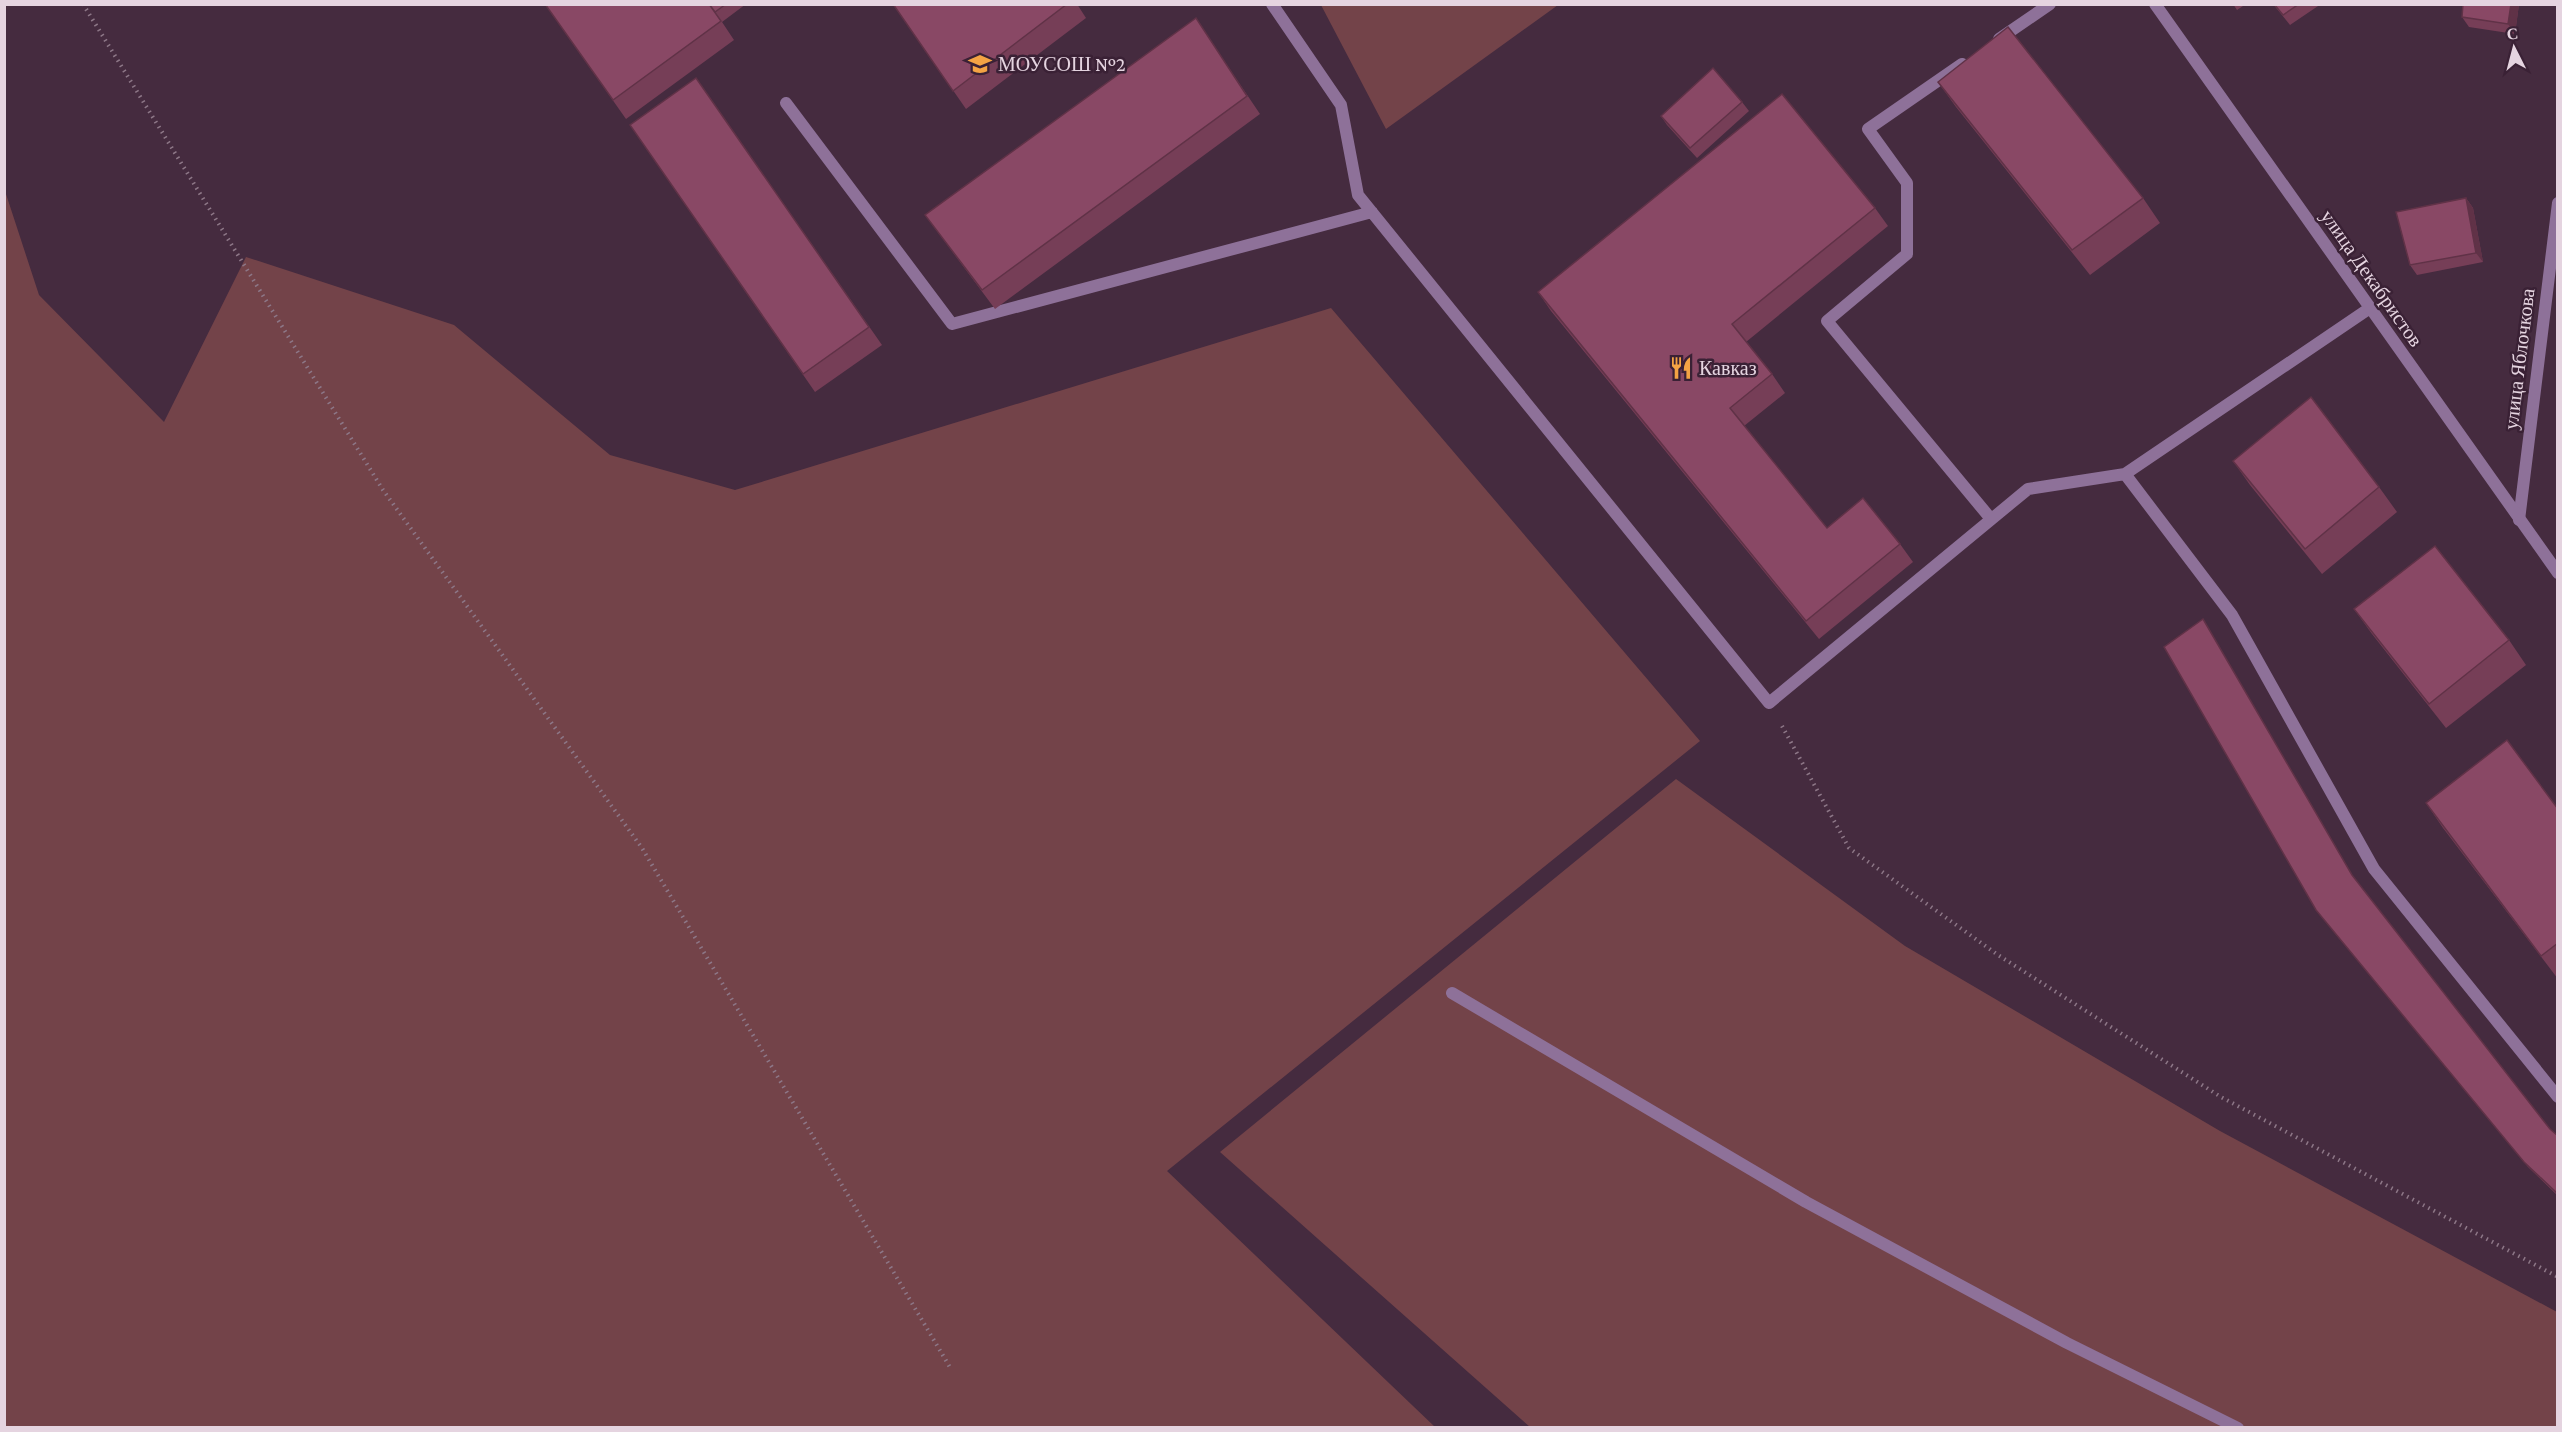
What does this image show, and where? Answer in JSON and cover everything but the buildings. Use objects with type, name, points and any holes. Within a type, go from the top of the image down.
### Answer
[{"type":"street","points":[[1272,4],[1341,105],[1358,195],[1769,703],[2028,489],[2125,474],[2370,308]]},
{"type":"street","points":[[1992,44],[2050,4]]},
{"type":"street","name":"улица Декабристов","points":[[2156,4],[2518,520],[2552,556],[2558,573]]},
{"type":"street","points":[[1973,57],[1868,129],[1906,183],[1907,254],[1827,321],[1991,519]]},
{"type":"street","points":[[786,103],[952,324],[1372,212]]},
{"type":"street","name":"улица Яблочкова","points":[[2518,520],[2558,203]]},
{"type":"street","points":[[2125,474],[2232,615],[2374,869],[2558,1097]]},
{"type":"street","points":[[1452,993],[1806,1202],[2067,1342],[2238,1428]]},
{"type":"path","points":[[83,4],[383,490],[642,848],[951,1369]]},
{"type":"path","points":[[1769,703],[1850,848],[1859,855],[1998,955],[2221,1097],[2558,1277]]},
{"type":"shaded area","points":[[1321,5],[1558,5],[1386,129]]},
{"type":"shaded area","points":[[5,191],[39,295],[164,422],[246,257],[454,325],[610,455],[735,490],[1331,308],[1700,741],[1167,1171],[1435,1427],[5,1427]]},
{"type":"shaded area","points":[[1676,779],[1905,946],[2220,1131],[2557,1312],[2557,1427],[1530,1427],[1220,1152]]},
{"type":"place","name":"МОУСОШ №2","points":[[980,64]]},
{"type":"place","name":"Кавказ","points":[[1681,368]]}]
